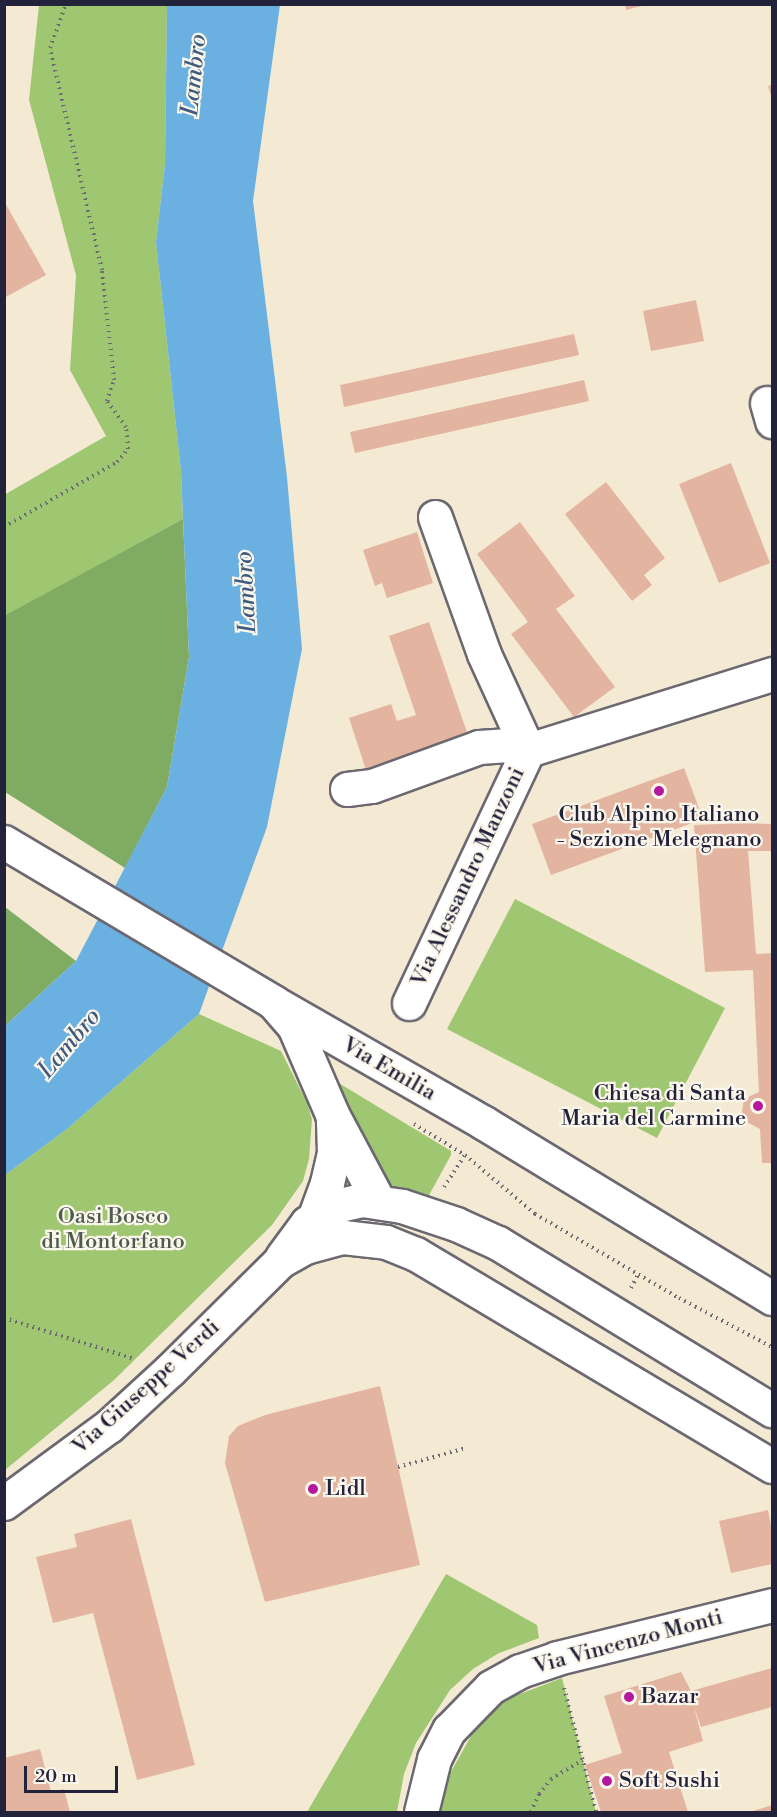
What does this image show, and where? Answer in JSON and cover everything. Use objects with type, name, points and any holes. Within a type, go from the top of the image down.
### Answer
[{"type":"street","name":"Via Alessandro Manzoni","points":[[409,1003],[528,750],[484,654],[435,517]]},
{"type":"street","points":[[347,789],[372,786],[479,747],[505,745],[528,750],[772,674]]},
{"type":"street","name":"Via Emilia","points":[[4,842],[273,1002],[484,1123],[772,1298]]},
{"type":"street","points":[[273,1002],[294,1026],[332,1114],[378,1200]]},
{"type":"street","points":[[315,1216],[327,1183],[334,1152],[332,1114]]},
{"type":"street","points":[[280,1261],[300,1230],[315,1216],[346,1203],[378,1200],[431,1215],[498,1243],[772,1410]]},
{"type":"street","points":[[280,1261],[305,1247],[343,1237],[364,1238],[397,1245],[452,1274],[772,1466]]},
{"type":"street","name":"Via Giuseppe Verdi","points":[[4,1503],[93,1439],[170,1370],[280,1261]]},
{"type":"street","name":"Via Vincenzo Monti","points":[[421,1812],[434,1759],[449,1730],[491,1687],[520,1671],[557,1658],[772,1605]]},
{"type":"path","points":[[4,527],[117,462],[128,448],[126,427],[106,401],[114,380],[102,270],[50,48],[66,4]]},
{"type":"path","points":[[408,1120],[465,1155],[535,1214],[668,1293],[772,1347]]},
{"type":"path","points":[[4,1318],[170,1370]]},
{"type":"path","points":[[398,1467],[466,1449]]},
{"type":"path","points":[[557,1658],[596,1812]]},
{"type":"path","points":[[531,1812],[539,1794],[551,1779],[582,1760]]},
{"type":"green space","points":[[39,5],[167,5],[165,164],[156,242],[181,471],[183,519],[5,616],[4,495],[106,436],[70,370],[76,275],[29,100]]},
{"type":"green space","points":[[183,519],[189,657],[167,787],[125,868],[5,792],[4,616]]},
{"type":"green space","points":[[515,899],[725,1008],[657,1138],[447,1029]]},
{"type":"green space","points":[[5,907],[76,961],[5,1026]]},
{"type":"green space","name":"Oasi Bosco di Montorfano","points":[[199,1014],[281,1051],[307,1103],[312,1119],[309,1159],[303,1181],[272,1225],[114,1380],[5,1470],[5,1175],[67,1129]]},
{"type":"green space","points":[[337,1082],[451,1151],[428,1197],[371,1184]]},
{"type":"green space","points":[[446,1574],[537,1625],[539,1638],[499,1653],[473,1669],[450,1690],[416,1743],[404,1774],[397,1812],[307,1812]]},
{"type":"green space","points":[[562,1678],[596,1812],[439,1812],[448,1777],[475,1729],[507,1699]]},
{"type":"water","name":"Lambro","points":[[167,5],[280,5],[253,201],[287,477],[302,649],[267,827],[199,1014],[67,1129],[5,1175],[5,1026],[76,961],[167,787],[189,657],[181,471],[156,242],[165,164]]},
{"type":"building","points":[[625,4],[646,4],[646,5],[626,10]]},
{"type":"building","points":[[772,85],[772,99],[768,86]]},
{"type":"building","points":[[4,201],[46,275],[4,298]]},
{"type":"building","points":[[696,300],[704,341],[651,351],[643,311]]},
{"type":"building","points":[[574,334],[579,355],[344,407],[340,385]]},
{"type":"building","points":[[584,380],[589,401],[355,453],[350,432]]},
{"type":"building","points":[[731,463],[770,563],[719,583],[679,484]]},
{"type":"building","points":[[606,482],[665,558],[644,575],[652,585],[632,601],[565,514]]},
{"type":"building","points":[[520,522],[575,596],[556,609],[615,687],[574,717],[511,634],[528,622],[477,554]]},
{"type":"building","points":[[417,532],[433,583],[387,598],[382,583],[375,586],[363,550]]},
{"type":"building","points":[[429,622],[469,738],[367,773],[349,718],[391,704],[397,721],[416,715],[389,636]]},
{"type":"building","points":[[684,768],[703,819],[551,875],[532,824]]},
{"type":"building","points":[[772,824],[772,851],[748,851],[756,954],[772,953],[772,1163],[762,1163],[760,1129],[747,1122],[742,1112],[744,1099],[759,1092],[753,970],[705,972],[694,825]]},
{"type":"building","points":[[380,1386],[420,1565],[265,1602],[225,1463],[229,1436],[238,1426],[265,1415]]},
{"type":"building","points":[[768,1510],[772,1531],[772,1564],[731,1573],[719,1521]]},
{"type":"building","points":[[131,1519],[195,1765],[137,1780],[93,1613],[53,1623],[36,1557],[77,1547],[74,1534]]},
{"type":"building","points":[[772,1668],[772,1707],[701,1727],[694,1707],[703,1741],[669,1752],[688,1812],[601,1812],[585,1765],[622,1753],[604,1696],[681,1672],[691,1691]]},
{"type":"building","points":[[40,1749],[51,1792],[64,1789],[70,1812],[4,1812],[4,1758]]},
{"type":"building","points":[[772,1805],[772,1812],[750,1812]]},
{"type":"place","name":"Club Alpino Italiano - Sezione Melegnano","points":[[659,791]]},
{"type":"place","name":"Chiesa di Santa Maria del Carmine","points":[[758,1106]]},
{"type":"place","name":"Lidl","points":[[313,1489]]},
{"type":"place","name":"Bazar","points":[[629,1697]]},
{"type":"place","name":"Soft Sushi","points":[[607,1781]]}]
